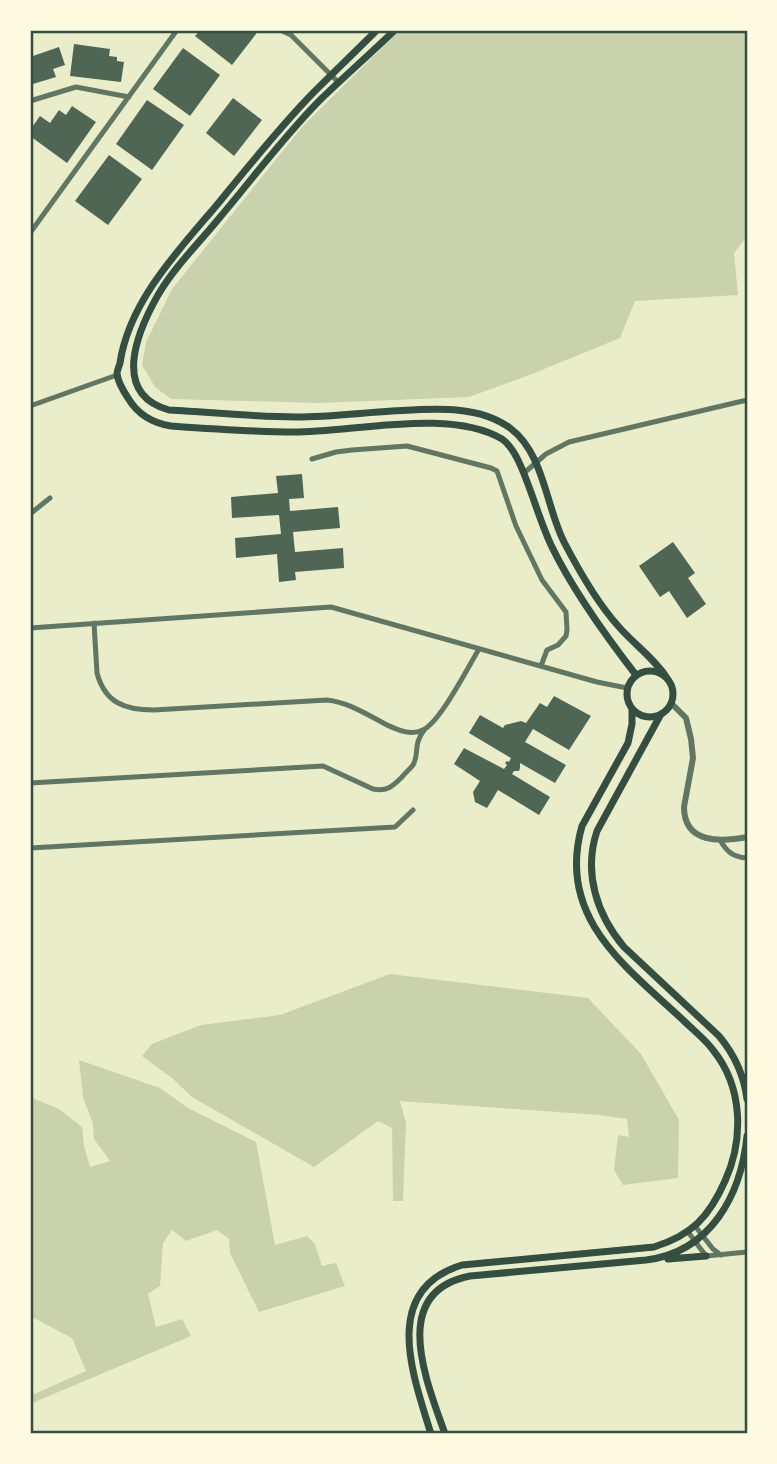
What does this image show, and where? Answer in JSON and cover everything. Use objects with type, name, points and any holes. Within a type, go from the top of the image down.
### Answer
[{"type":"main road","points":[[377,30],[312,94],[266,146],[156,280],[129,329],[117,375],[132,405],[159,424],[295,432],[432,423],[474,428],[503,440],[516,455],[558,557],[577,590],[636,676]]},
{"type":"main road","points":[[395,30],[320,101],[269,158],[159,294],[145,320],[136,346],[134,378],[145,398],[152,404],[169,410],[296,417],[430,409],[472,412],[491,418],[521,438],[535,463],[554,520],[587,583],[617,625],[659,666],[672,688],[671,703],[661,714],[597,831],[590,866],[593,887],[603,914],[624,947],[727,1046],[739,1069],[747,1099]]},
{"type":"main road","points":[[661,714],[646,717],[638,714],[628,703],[627,688],[636,676],[650,671],[669,681]]},
{"type":"main road","points":[[431,1434],[417,1389],[408,1335],[417,1298],[437,1276],[462,1265],[654,1247],[671,1241],[695,1226],[709,1212],[728,1174],[737,1141],[737,1104],[731,1081],[720,1060],[698,1034],[607,947],[593,927],[580,893],[576,858],[582,827],[628,743],[632,709]]},
{"type":"main road","points":[[646,1260],[672,1255],[703,1236],[721,1213],[732,1192],[743,1164],[747,1138]]},
{"type":"main road","points":[[445,1434],[419,1340],[421,1317],[438,1289],[457,1278],[470,1276],[706,1256]]},
{"type":"street","points":[[279,30],[291,32],[339,83]]},
{"type":"street","points":[[30,233],[175,31]]},
{"type":"street","points":[[30,101],[76,87],[129,97]]},
{"type":"street","points":[[30,406],[117,375]]},
{"type":"street","points":[[524,473],[546,454],[569,443],[747,400]]},
{"type":"street","points":[[312,459],[336,452],[407,446],[497,471],[516,526],[542,580],[567,618],[566,636],[558,645],[547,650],[541,666]]},
{"type":"street","points":[[30,514],[50,498]]},
{"type":"street","points":[[30,628],[326,607],[627,688]]},
{"type":"street","points":[[94,623],[100,684],[104,692],[117,703],[130,708],[154,710],[320,699],[338,701],[403,732],[425,729]]},
{"type":"street","points":[[30,783],[323,766],[382,791],[391,788],[412,766],[417,741],[440,713],[479,649]]},
{"type":"street","points":[[671,703],[687,718],[691,739],[693,758],[684,807],[685,819],[691,830],[700,836],[720,840],[747,837]]},
{"type":"street","points":[[30,848],[395,827],[413,810]]},
{"type":"street","points":[[720,840],[733,856],[747,858]]},
{"type":"street","points":[[737,1141],[747,1138]]},
{"type":"street","points":[[695,1226],[721,1255]]},
{"type":"street","points":[[688,1232],[706,1256],[747,1252]]},
{"type":"green space","points":[[400,30],[747,30],[747,236],[734,253],[738,295],[635,301],[620,338],[469,397],[319,403],[171,399],[155,387],[142,365],[146,342],[172,289],[302,127]]},
{"type":"green space","points":[[390,974],[588,998],[641,1054],[679,1120],[678,1178],[623,1185],[614,1170],[618,1135],[629,1137],[627,1119],[400,1101],[406,1123],[403,1201],[393,1201],[392,1128],[378,1121],[314,1167],[192,1097],[142,1056],[152,1044],[201,1025],[280,1015]]},
{"type":"green space","points":[[79,1060],[160,1088],[188,1108],[256,1142],[275,1245],[307,1236],[315,1244],[322,1266],[336,1263],[345,1286],[259,1312],[230,1253],[229,1239],[217,1230],[186,1241],[172,1230],[163,1243],[160,1286],[148,1294],[156,1327],[182,1319],[191,1336],[30,1404],[30,1396],[86,1371],[72,1338],[30,1316],[30,1097],[59,1109],[82,1127],[90,1167],[110,1161],[94,1139],[93,1124],[83,1097]]},
{"type":"building","points":[[200,30],[259,30],[232,65],[195,36]]},
{"type":"building","points":[[74,44],[110,49],[109,56],[124,62],[121,82],[70,76]]},
{"type":"building","points":[[59,47],[65,65],[53,69],[56,77],[33,84],[30,57]]},
{"type":"building","points":[[183,48],[220,75],[190,116],[153,89]]},
{"type":"building","points":[[233,98],[262,120],[234,156],[206,133]]},
{"type":"building","points":[[147,100],[184,125],[152,170],[116,144]]},
{"type":"building","points":[[72,106],[96,122],[67,163],[30,136],[30,130],[40,116],[50,123],[59,110],[66,115]]},
{"type":"building","points":[[109,155],[142,179],[108,225],[75,201]]},
{"type":"building","points":[[302,474],[304,498],[289,499],[290,511],[338,507],[340,528],[293,532],[295,552],[343,548],[344,568],[295,572],[296,580],[279,582],[277,554],[236,558],[235,538],[281,534],[279,515],[232,518],[231,497],[278,493],[276,476]]},
{"type":"building","points":[[673,542],[695,573],[688,578],[706,604],[687,618],[669,591],[660,597],[639,566]]},
{"type":"building","points":[[554,696],[591,716],[569,750],[533,729],[525,742],[566,765],[555,783],[520,763],[519,771],[512,774],[550,797],[539,815],[498,790],[487,808],[475,802],[473,792],[480,781],[454,764],[464,748],[504,769],[507,765],[505,763],[511,758],[469,733],[480,715],[503,728],[521,721],[526,723],[540,703],[547,707]]}]
